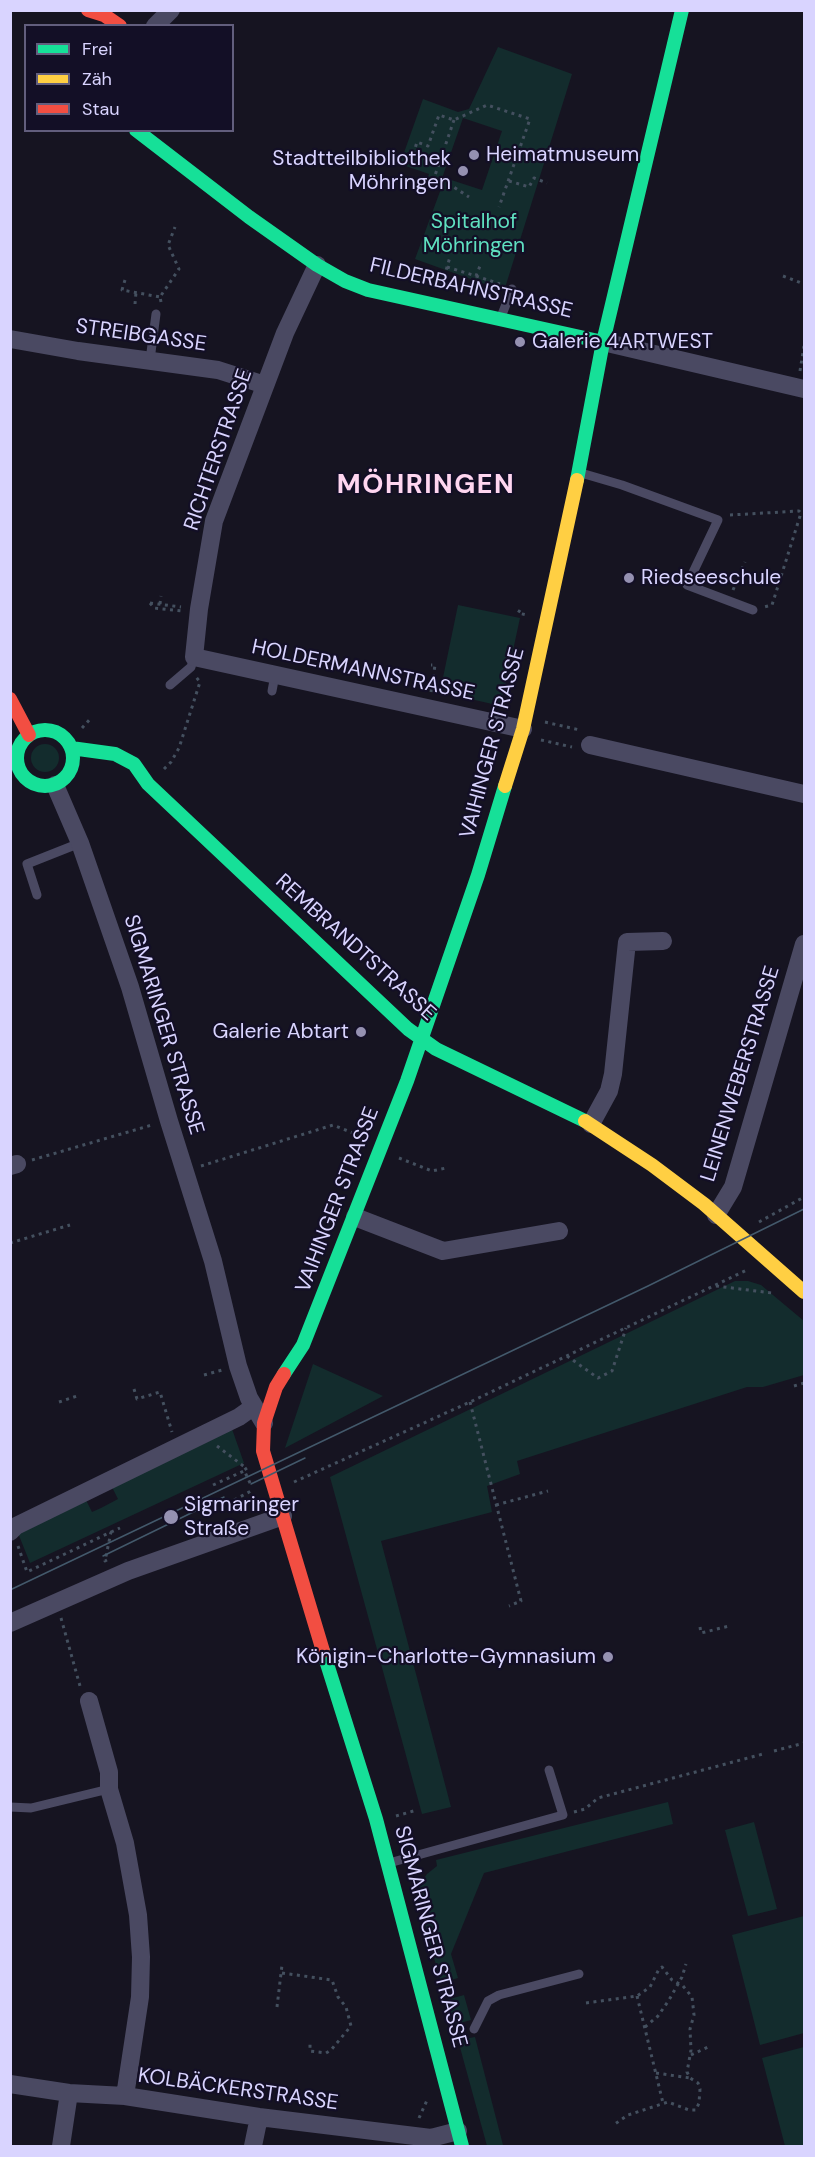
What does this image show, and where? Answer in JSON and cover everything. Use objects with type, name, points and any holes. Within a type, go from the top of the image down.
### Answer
[{"type":"main road","points":[[88,10],[104,15],[117,24]]},
{"type":"main road","name":"VAIHINGER STRASSE","points":[[284,1388],[355,1217],[422,1040],[478,874],[530,734],[603,342],[682,10]]},
{"type":"main road","name":"FILDERBAHNSTRASSE","points":[[139,132],[249,218],[317,265],[345,281],[368,290],[603,342]]},
{"type":"main road","points":[[10,699],[28,735]]},
{"type":"main road","points":[[26,779],[14,752],[28,735],[37,731],[55,732],[63,736],[71,748],[73,757],[61,779]]},
{"type":"main road","name":"REMBRANDTSTRASSE","points":[[71,748],[115,754],[135,764],[148,784],[368,993],[422,1040],[454,1058],[591,1124],[652,1165],[716,1215],[804,1293]]},
{"type":"main road","points":[[10,779],[26,779],[39,786],[61,779],[82,768]]},
{"type":"main road","name":"REMBRANDTSTRASSE","points":[[126,777],[148,784]]},
{"type":"main road","points":[[272,1420],[284,1388]]},
{"type":"main road","name":"SIGMARINGER STRASSE","points":[[272,1420],[274,1437],[268,1463],[342,1715],[367,1789],[460,2139]]},
{"type":"street","points":[[157,24],[171,10]]},
{"type":"street","name":"RICHTERSTRASSE","points":[[192,662],[195,608],[214,521],[285,333],[317,265]]},
{"type":"street","name":"STREIBGASSE","points":[[10,339],[78,351],[218,370],[265,385]]},
{"type":"street","name":"FILDERBAHNSTRASSE","points":[[603,342],[800,388]]},
{"type":"street","name":"HOLDERMANNSTRASSE","points":[[192,662],[273,683],[427,709],[530,734]]},
{"type":"street","points":[[590,745],[804,794]]},
{"type":"street","name":"SIGMARINGER STRASSE","points":[[61,779],[80,843],[130,987],[168,1121],[213,1261],[238,1366],[253,1407],[272,1420]]},
{"type":"street","points":[[591,1124],[609,1091],[613,1074],[627,942],[663,942]]},
{"type":"street","name":"LEINENWEBERSTRASSE","points":[[716,1215],[733,1187],[804,944]]},
{"type":"street","points":[[355,1217],[442,1251],[559,1231]]},
{"type":"street","points":[[246,1386],[284,1388]]},
{"type":"street","points":[[12,1522],[177,1448],[239,1417],[253,1407]]},
{"type":"street","points":[[10,1623],[128,1570],[283,1516]]},
{"type":"street","points":[[89,1701],[109,1772],[109,1789],[125,1843],[138,1915],[141,1957],[140,1997],[125,2096]]},
{"type":"street","name":"KOLBÄCKERSTRASSE","points":[[10,2084],[69,2092],[125,2096],[258,2117],[412,2136],[430,2142],[460,2139]]},
{"type":"street","points":[[61,2146],[69,2092]]},
{"type":"street","points":[[253,2146],[258,2117]]},
{"type":"lane","points":[[501,319],[512,289]]},
{"type":"lane","points":[[150,360],[159,310]]},
{"type":"lane","points":[[579,473],[622,485],[717,520],[687,585],[753,610]]},
{"type":"lane","points":[[170,685],[192,662]]},
{"type":"lane","points":[[37,895],[27,864],[80,843]]},
{"type":"lane","points":[[387,1863],[563,1815],[549,1770]]},
{"type":"lane","points":[[10,1807],[31,1808],[109,1789]]},
{"type":"lane","points":[[474,2028],[488,2001],[500,1995],[579,1974]]},
{"type":"path","points":[[439,164],[413,155],[417,142],[428,146],[439,115],[454,120],[487,105],[530,119],[499,207]]},
{"type":"path","points":[[454,120],[434,178],[449,184],[469,197]]},
{"type":"path","points":[[509,181],[529,187],[534,178],[547,183]]},
{"type":"path","points":[[159,310],[160,297],[179,269],[168,245],[175,227]]},
{"type":"path","points":[[162,244],[168,245]]},
{"type":"path","points":[[442,284],[450,257]]},
{"type":"path","points":[[476,276],[480,266]]},
{"type":"path","points":[[447,267],[512,289]]},
{"type":"path","points":[[783,276],[804,284]]},
{"type":"path","points":[[126,280],[122,290],[160,297]]},
{"type":"path","points":[[135,304],[136,292]]},
{"type":"path","points":[[800,388],[804,346]]},
{"type":"path","points":[[717,520],[732,515],[801,513],[772,606],[753,610]]},
{"type":"path","points":[[728,600],[745,562]]},
{"type":"path","points":[[160,604],[161,596]]},
{"type":"path","points":[[150,603],[195,608],[186,612],[153,608],[150,603]]},
{"type":"path","points":[[148,784],[171,762],[179,748],[200,682],[192,662]]},
{"type":"path","points":[[427,709],[435,665],[431,665]]},
{"type":"path","points":[[530,734],[579,748],[590,745],[588,732],[541,720]]},
{"type":"path","points":[[14,1165],[168,1121]]},
{"type":"path","points":[[184,1171],[333,1125],[432,1171],[446,1168]]},
{"type":"path","points":[[759,1222],[804,1197]]},
{"type":"path","points":[[10,1243],[70,1225]]},
{"type":"path","points":[[276,1489],[320,1472],[470,1402],[765,1260]]},
{"type":"path","points":[[714,1286],[772,1293]]},
{"type":"path","points":[[567,1356],[598,1378],[612,1371],[626,1328]]},
{"type":"path","points":[[204,1375],[212,1373]]},
{"type":"path","points":[[794,1386],[804,1383]]},
{"type":"path","points":[[134,1389],[137,1399],[160,1392],[177,1448]]},
{"type":"path","points":[[59,1402],[80,1395]]},
{"type":"path","points":[[470,1402],[521,1601],[509,1606]]},
{"type":"path","points":[[202,1436],[213,1441],[245,1469],[213,1485]]},
{"type":"path","points":[[221,1507],[253,1490]]},
{"type":"path","points":[[496,1505],[548,1491]]},
{"type":"path","points":[[12,1522],[15,1539],[27,1572],[120,1528]]},
{"type":"path","points":[[111,1532],[105,1561],[121,1553],[128,1570]]},
{"type":"path","points":[[56,1604],[82,1692],[89,1701]]},
{"type":"path","points":[[700,1627],[701,1633],[729,1626]]},
{"type":"path","points":[[774,1751],[804,1743]]},
{"type":"path","points":[[585,1809],[598,1798],[763,1754]]},
{"type":"path","points":[[645,2027],[664,2008],[686,1964]]},
{"type":"path","points":[[277,2007],[282,1965]]},
{"type":"path","points":[[586,2003],[637,1996],[650,1988],[662,1967],[672,1980],[683,1986],[692,1997],[694,2015],[690,2029],[687,2072],[690,2078]]},
{"type":"path","points":[[282,1973],[332,1980],[338,1997],[346,2007],[351,2026],[331,2050],[326,2053],[310,2051],[310,2044]]},
{"type":"path","points":[[637,1996],[663,2103]]},
{"type":"path","points":[[689,2056],[710,2046]]},
{"type":"path","points":[[615,2124],[628,2115],[668,2102],[696,2110],[699,2103],[698,2083],[690,2078],[656,2073]]},
{"type":"path","points":[[412,2136],[427,2098],[448,2093]]},
{"type":"green space","name":"Spitalhof Möhringen","points":[[498,47],[572,74],[504,291],[415,259],[445,178],[482,190],[502,131],[463,118],[440,184],[427,179],[429,174],[400,164],[423,99],[458,112],[469,109]]},
{"type":"green space","points":[[458,605],[520,618],[501,706],[440,692]]},
{"type":"green space","points":[[45,744],[55,748],[59,758],[55,768],[45,772],[35,768],[31,758],[35,748]]},
{"type":"green space","points":[[735,1281],[748,1281],[761,1285],[804,1321],[804,1375],[763,1387],[747,1387],[517,1461],[520,1474],[487,1486],[492,1512],[381,1541],[451,1807],[422,1814],[330,1477]]},
{"type":"green space","points":[[313,1364],[383,1396],[285,1448]]},
{"type":"green space","points":[[232,1429],[244,1463],[30,1563],[18,1533],[85,1498],[92,1512],[101,1508],[118,1499],[111,1485]]},
{"type":"green space","points":[[668,1802],[673,1824],[484,1873],[451,1954],[458,1978],[441,1983],[418,1895],[420,1884],[437,1866],[436,1860]]},
{"type":"green space","points":[[754,1822],[777,1909],[748,1916],[725,1830]]},
{"type":"green space","points":[[804,1916],[804,2033],[760,2045],[732,1935]]},
{"type":"green space","points":[[464,1995],[471,2020],[453,2025],[446,2000]]},
{"type":"green space","points":[[475,2037],[503,2145],[487,2146],[458,2040]]},
{"type":"green space","points":[[804,2047],[804,2146],[785,2146],[762,2058]]},
{"type":"tram line","points":[[10,1590],[648,1286],[804,1209]]},
{"type":"tram line","points":[[251,1484],[305,1458]]},
{"type":"tram line","points":[[103,1556],[224,1497]]},
{"type":"traffic: fast","points":[[577,480],[603,342],[682,10]]},
{"type":"traffic: fast","points":[[139,132],[249,217],[317,265],[345,281],[368,290],[603,342]]},
{"type":"traffic: fast","points":[[45,730],[56,732],[65,738],[71,747],[73,758],[71,769],[65,778],[56,784],[45,786],[34,784],[25,778],[19,769],[17,758],[19,747],[25,738],[34,732],[45,730]]},
{"type":"traffic: fast","points":[[71,748],[115,754],[134,764],[148,784],[408,1029],[436,1049],[585,1121]]},
{"type":"traffic: fast","points":[[284,1374],[303,1345],[407,1081],[478,875],[505,786]]},
{"type":"traffic: fast","points":[[323,1651],[376,1819],[462,2146]]},
{"type":"traffic: slow","points":[[505,786],[523,729],[577,480]]},
{"type":"traffic: slow","points":[[585,1121],[652,1165],[704,1204],[804,1292]]},
{"type":"traffic: jam","points":[[88,10],[104,15],[117,24]]},
{"type":"traffic: jam","points":[[10,699],[29,735]]},
{"type":"traffic: jam","points":[[284,1374],[276,1387],[264,1423],[263,1451],[323,1651]]},
{"type":"place","name":"Heimatmuseum","points":[[474,155]]},
{"type":"place","name":"Stadtteilbibliothek Möhringen","points":[[463,171]]},
{"type":"place","name":"Galerie 4ARTWEST","points":[[520,342]]},
{"type":"place","name":"Riedseeschule","points":[[629,578]]},
{"type":"place","name":"Galerie Abtart","points":[[361,1032]]},
{"type":"place","name":"Sigmaringer Straße","points":[[171,1517]]},
{"type":"place","name":"Königin-Charlotte-Gymnasium","points":[[608,1657]]},
{"type":"district","name":"MÖHRINGEN","points":[[426,486]]}]
